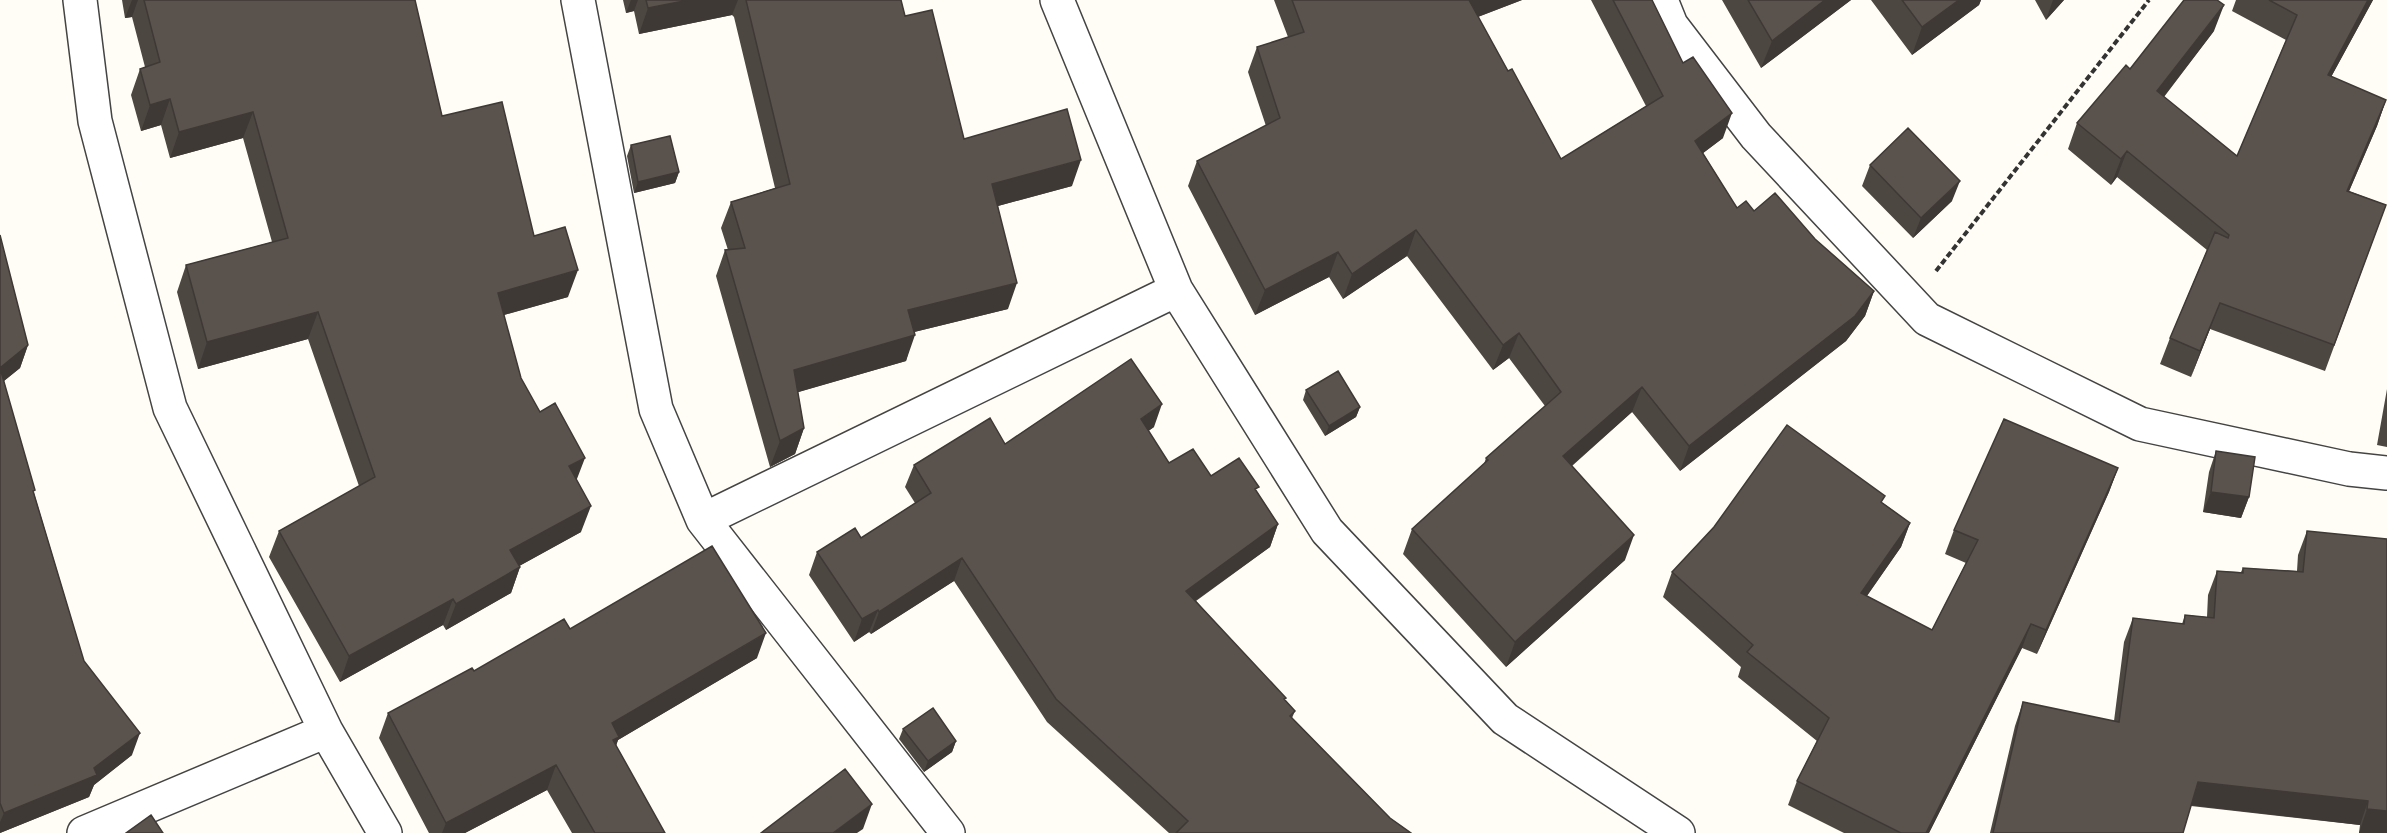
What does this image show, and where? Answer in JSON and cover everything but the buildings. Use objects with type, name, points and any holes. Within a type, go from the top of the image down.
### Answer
[{"type":"street","points":[[80,0],[95,121],[170,408],[326,731],[385,833]]},
{"type":"street","points":[[578,0],[656,409],[703,520],[948,833]]},
{"type":"street","points":[[1057,0],[1176,290],[1327,531],[1505,719],[1678,833]]},
{"type":"street","points":[[1661,0],[1671,25],[1756,136],[1927,319],[2140,424],[2349,470],[2387,473]]},
{"type":"street","points":[[703,520],[1176,290]]},
{"type":"street","points":[[84,833],[326,731]]},
{"type":"path","points":[[1912,302],[2149,0]]}]
